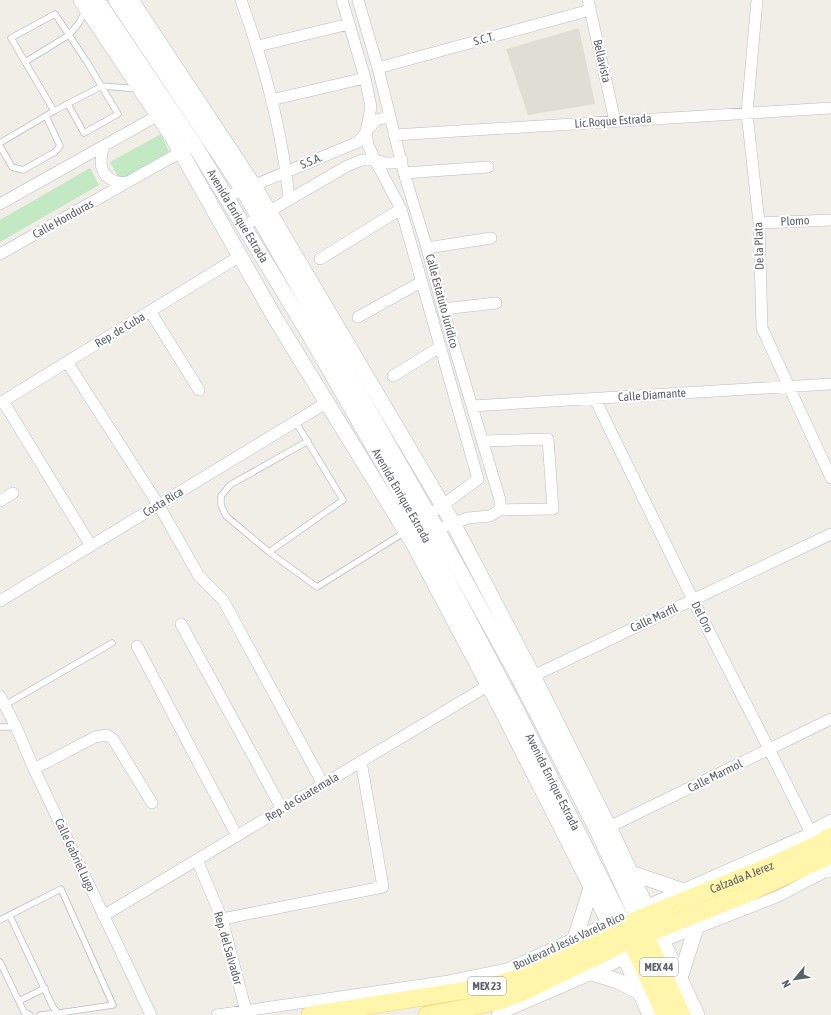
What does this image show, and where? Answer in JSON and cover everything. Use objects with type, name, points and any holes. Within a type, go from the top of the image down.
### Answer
[{"type":"main road","name":"Avenida Enrique Estrada","points":[[116,0],[248,188],[264,214],[421,529],[494,682],[548,772],[682,1015]]},
{"type":"main road","points":[[131,0],[248,188]]},
{"type":"main road","name":"Avenida Enrique Estrada","points":[[88,3],[164,112],[194,144],[306,329],[421,529],[473,593],[527,679],[604,830],[635,931],[665,1015]]},
{"type":"main road","points":[[88,3],[141,89],[164,112],[181,152],[274,318],[326,403],[421,529]]},
{"type":"main road","points":[[264,214],[453,523],[486,586],[527,679]]},
{"type":"main road","points":[[473,593],[486,586]]},
{"type":"main road","points":[[494,682],[559,823],[591,888],[680,978],[697,1015]]},
{"type":"main road","points":[[548,772],[559,823]]},
{"type":"main road","points":[[811,834],[831,822]]},
{"type":"main road","points":[[604,830],[631,873],[639,992],[650,1015]]},
{"type":"main road","name":"Calzada A Jerez","points":[[635,931],[818,844],[831,836]]},
{"type":"main road","name":"Calzada A Jerez","points":[[635,931],[831,866]]},
{"type":"main road","points":[[631,873],[681,890]]},
{"type":"main road","points":[[575,939],[591,888]]},
{"type":"main road","points":[[680,978],[696,928]]},
{"type":"main road","name":"Boulevard Jesús Varela Rico","points":[[310,1015],[495,984],[526,975],[635,931]]},
{"type":"main road","name":"Boulevard Jesús Varela Rico","points":[[437,1014],[496,1002],[521,993],[635,931]]},
{"type":"main road","points":[[592,973],[618,981],[639,992]]},
{"type":"main road","points":[[434,995],[450,981]]},
{"type":"street","points":[[241,0],[258,46],[272,100],[286,171],[289,200]]},
{"type":"street","name":"Calle Estatuto Jurídico","points":[[342,0],[365,78],[371,107],[366,132],[368,145],[374,160],[401,209],[478,479]]},
{"type":"street","name":"Calle Estatuto Jurídico","points":[[358,0],[378,68],[404,173],[500,500],[500,510]]},
{"type":"street","name":"De la Plata","points":[[757,0],[747,113],[759,223],[762,328],[831,478]]},
{"type":"street","name":"S.C.T.","points":[[378,68],[589,5]]},
{"type":"street","name":"Bellavista","points":[[589,5],[615,121]]},
{"type":"street","points":[[258,46],[349,24]]},
{"type":"street","points":[[272,100],[365,78]]},
{"type":"street","name":"Lic.Roque Estrada","points":[[394,135],[831,108]]},
{"type":"street","points":[[0,204],[164,112]]},
{"type":"street","name":"S.S.A.","points":[[226,197],[358,142],[376,120],[390,117]]},
{"type":"street","name":"Calle Honduras","points":[[0,254],[194,144]]},
{"type":"street","points":[[104,146],[100,156],[101,167],[106,176],[114,182],[126,183]]},
{"type":"street","name":"S.S.A.","points":[[244,226],[347,166],[362,160],[393,163],[402,160]]},
{"type":"street","points":[[404,173],[488,167]]},
{"type":"street","points":[[320,259],[401,209]]},
{"type":"street","name":"Plomo","points":[[759,223],[831,220]]},
{"type":"street","points":[[427,248],[491,238]]},
{"type":"street","name":"Rep. de Cuba","points":[[1,402],[240,256]]},
{"type":"street","points":[[358,317],[421,282]]},
{"type":"street","points":[[443,309],[496,303]]},
{"type":"street","points":[[150,311],[199,390]]},
{"type":"street","points":[[393,376],[440,347]]},
{"type":"street","points":[[67,362],[158,504],[199,576],[223,600],[323,784]]},
{"type":"street","name":"Calle Diamante","points":[[472,406],[831,384]]},
{"type":"street","name":"Del Oro","points":[[595,399],[692,600],[770,749],[811,834]]},
{"type":"street","points":[[1,402],[90,546]]},
{"type":"street","name":"Costa Rica","points":[[0,601],[326,403]]},
{"type":"street","points":[[421,529],[453,523],[468,518],[490,516],[500,510],[553,508],[548,439],[482,441]]},
{"type":"street","points":[[421,529],[442,505],[478,479],[493,477]]},
{"type":"street","points":[[0,501],[13,493]]},
{"type":"street","name":"Calle Marfil","points":[[527,679],[831,534]]},
{"type":"street","points":[[181,624],[282,809]]},
{"type":"street","points":[[137,646],[237,836]]},
{"type":"street","name":"Rep. de Guatemala","points":[[104,916],[494,682]]},
{"type":"street","name":"Calle Gabriel Lugo","points":[[3,705],[16,727],[34,769],[150,1015]]},
{"type":"street","name":"Calle Marmol","points":[[604,830],[831,719]]},
{"type":"street","points":[[34,769],[95,737],[107,735],[113,739],[152,803]]},
{"type":"street","points":[[222,919],[383,887],[362,761]]},
{"type":"street","name":"Boulevard Jesús Varela Rico","points":[[497,1015],[592,973],[635,931],[681,890],[811,834]]},
{"type":"street","name":"Rep. del Salvador","points":[[197,860],[222,919],[246,1013]]},
{"type":"street","name":"Boulevard Jesús Varela Rico","points":[[217,1015],[246,1013],[450,981],[508,969],[575,939],[635,931],[696,928],[779,896],[831,866]]},
{"type":"lane","points":[[25,62],[69,35],[79,23],[88,3]]},
{"type":"lane","points":[[54,111],[11,38],[55,14],[102,86],[118,114],[84,133],[68,104]]},
{"type":"lane","points":[[0,143],[54,111],[102,86],[141,89]]},
{"type":"lane","points":[[0,146],[12,167],[23,170],[55,152],[60,146],[46,116]]},
{"type":"lane","points":[[269,552],[343,500],[295,421]]},
{"type":"lane","points":[[308,441],[230,485],[221,496],[221,505],[226,516],[269,552],[317,587],[421,529]]},
{"type":"lane","points":[[3,705],[112,643]]},
{"type":"lane","points":[[0,727],[16,727]]},
{"type":"lane","points":[[0,920],[61,889],[113,1005],[60,1014],[40,1015]]},
{"type":"lane","points":[[10,916],[53,1007],[60,1014]]},
{"type":"lane","points":[[0,962],[24,1012],[30,1015]]},
{"type":"lane","points":[[19,1001],[45,988]]},
{"type":"lane","points":[[49,1015],[53,1007]]},
{"type":"shaded area","points":[[579,28],[595,104],[528,115],[506,49]]},
{"type":"green space","points":[[161,134],[169,152],[120,180],[110,162]]},
{"type":"green space","points":[[90,168],[99,185],[0,242],[0,220]]}]
